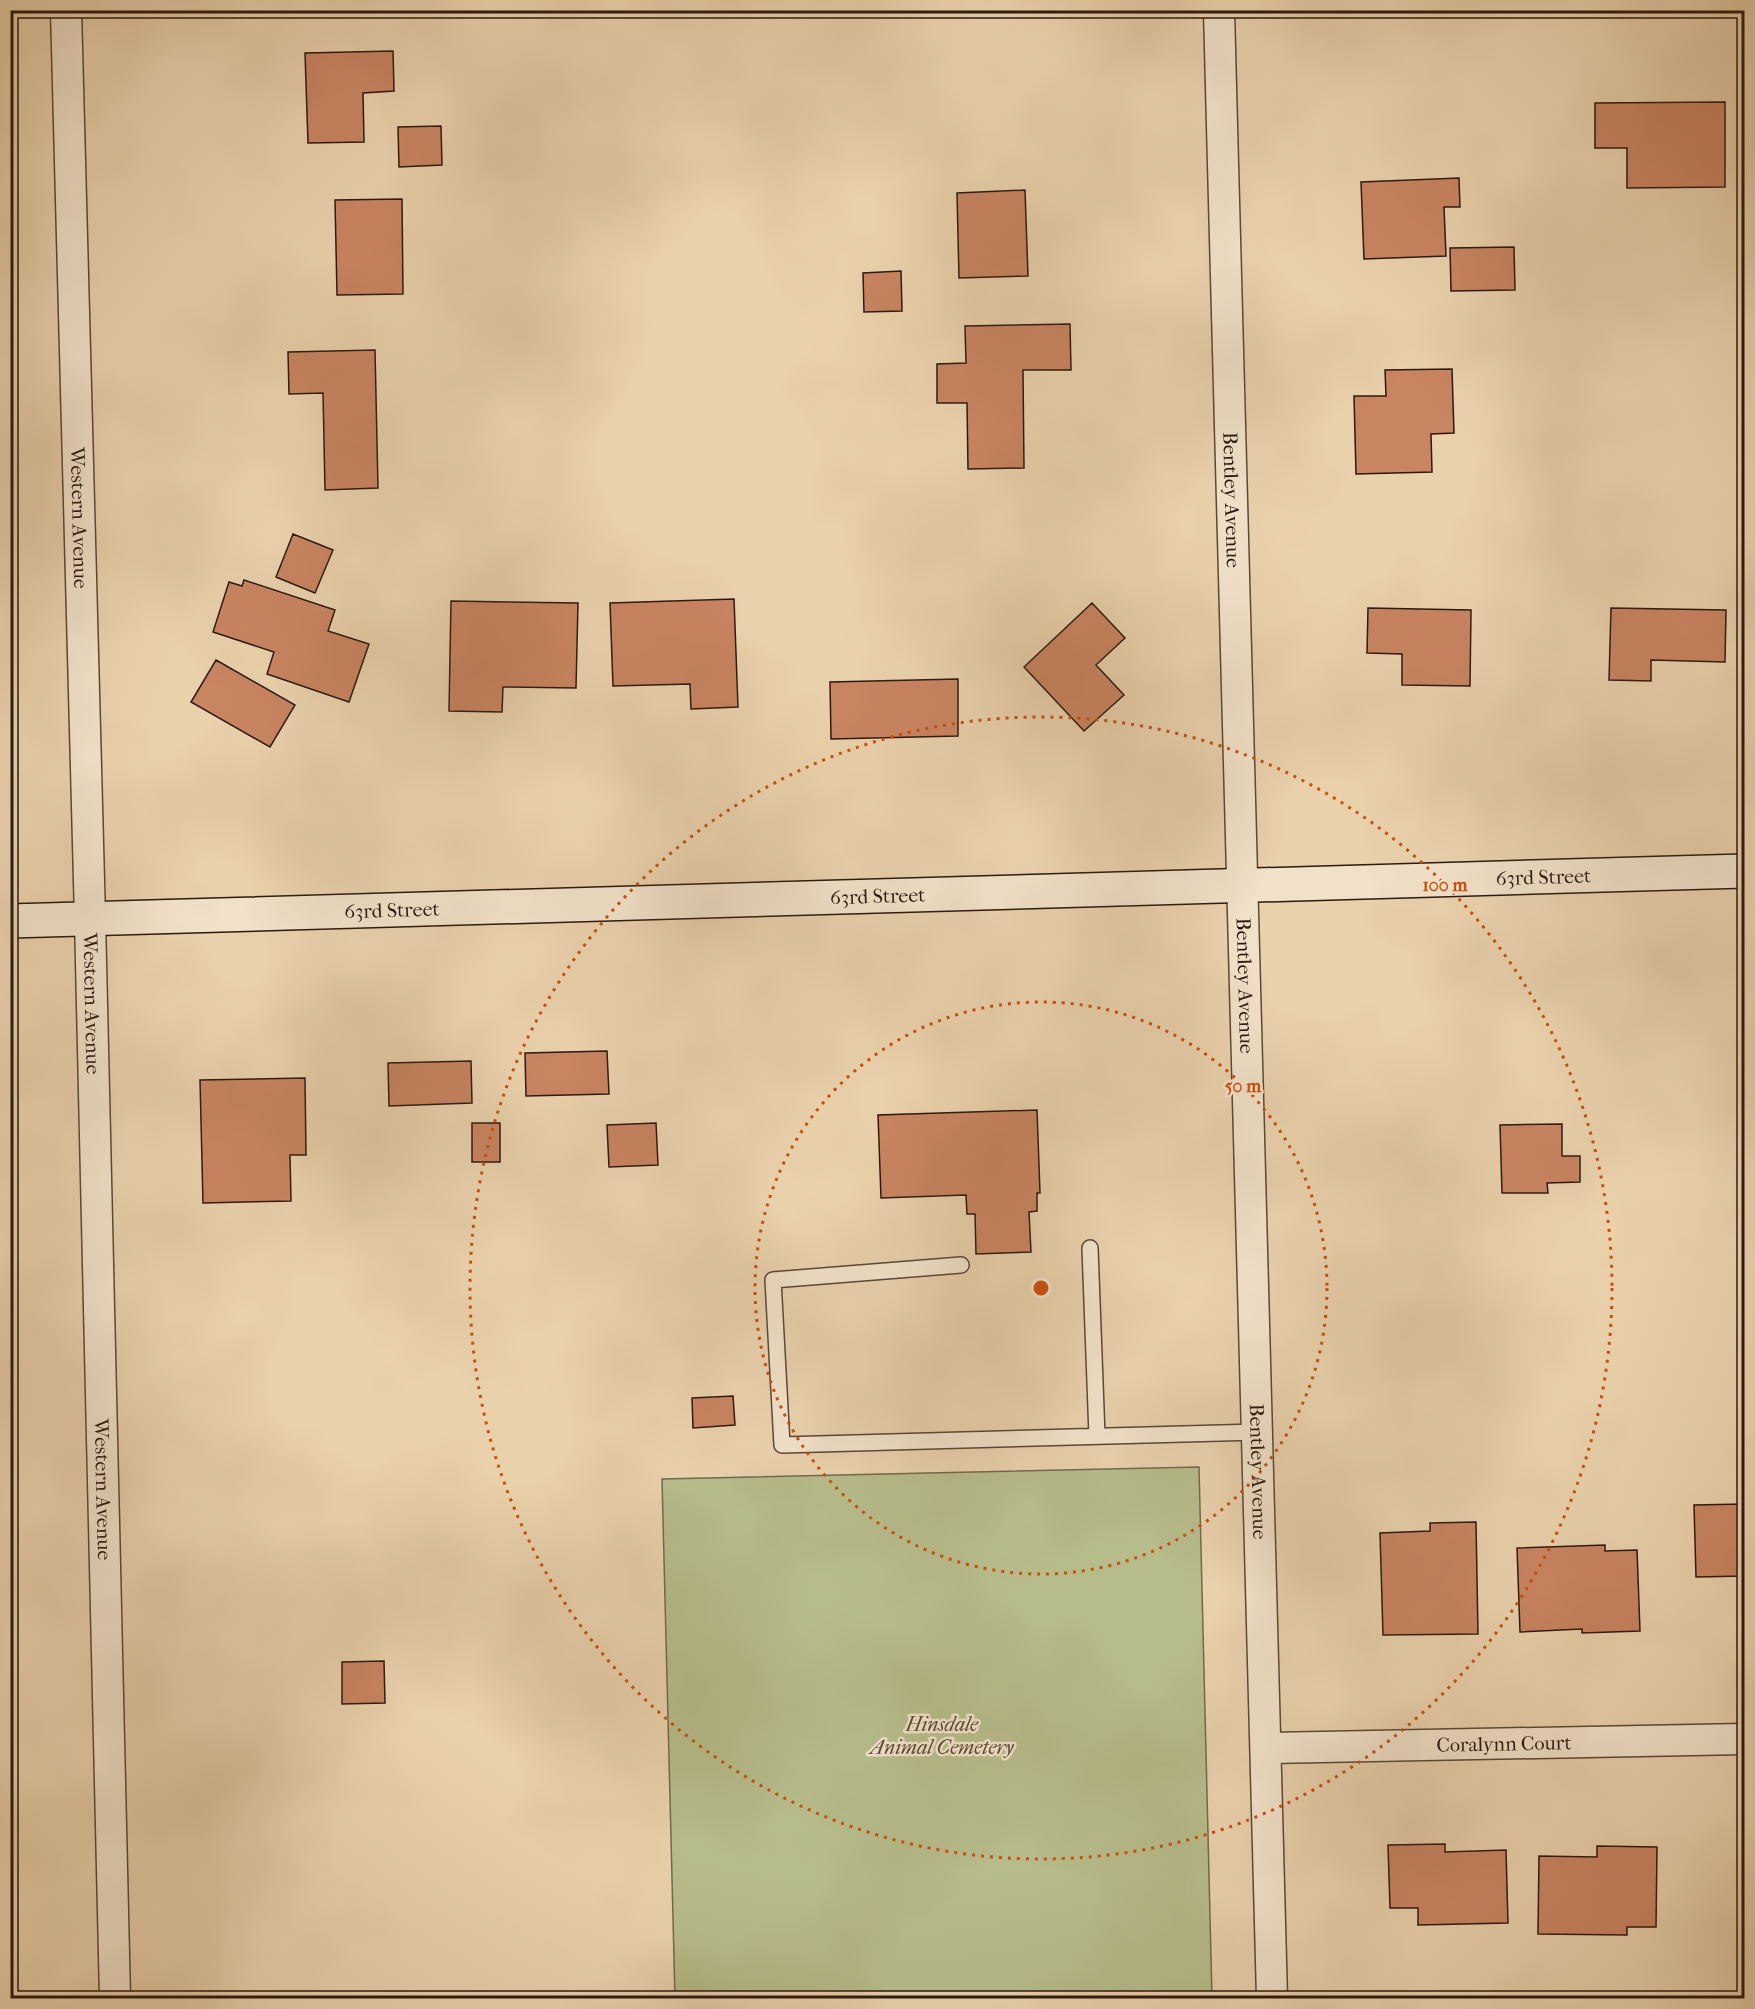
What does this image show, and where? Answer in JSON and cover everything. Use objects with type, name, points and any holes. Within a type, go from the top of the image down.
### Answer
[{"type":"main road","name":"63rd Street","points":[[10,921],[1744,872]]},
{"type":"street","name":"Western Avenue","points":[[66,10],[115,1998]]},
{"type":"street","name":"Bentley Avenue","points":[[1219,10],[1242,886],[1251,1125],[1272,1998]]},
{"type":"street","name":"Coralynn Court","points":[[1266,1748],[1744,1739]]},
{"type":"lane","points":[[1090,1248],[1097,1436]]},
{"type":"lane","points":[[961,1265],[773,1280],[782,1445],[1258,1432]]},
{"type":"green space","name":"Hinsdale Animal Cemetery","points":[[1199,1467],[1212,1998],[675,1998],[662,1479]]},
{"type":"building","points":[[393,51],[394,91],[363,93],[364,142],[308,143],[305,53]]},
{"type":"building","points":[[1725,102],[1725,187],[1627,188],[1627,148],[1595,148],[1595,103]]},
{"type":"building","points":[[441,126],[442,165],[399,167],[398,127]]},
{"type":"building","points":[[1459,178],[1460,207],[1444,207],[1446,256],[1364,259],[1361,182]]},
{"type":"building","points":[[1025,190],[1028,276],[959,278],[957,193]]},
{"type":"building","points":[[402,199],[403,294],[337,295],[335,200]]},
{"type":"building","points":[[1514,247],[1515,290],[1451,291],[1450,248]]},
{"type":"building","points":[[901,271],[902,311],[864,312],[863,273]]},
{"type":"building","points":[[1070,324],[1071,370],[1023,370],[1024,468],[968,469],[967,403],[937,403],[937,364],[966,363],[965,326]]},
{"type":"building","points":[[375,350],[378,488],[325,490],[323,393],[289,394],[288,352]]},
{"type":"building","points":[[1452,369],[1454,433],[1431,434],[1432,472],[1356,474],[1354,396],[1386,396],[1385,370]]},
{"type":"building","points":[[293,534],[333,550],[315,593],[276,577]]},
{"type":"building","points":[[244,580],[335,610],[328,631],[369,644],[349,702],[267,674],[274,652],[213,632],[229,582],[242,586]]},
{"type":"building","points":[[734,599],[738,707],[691,709],[690,684],[613,686],[610,603]]},
{"type":"building","points":[[451,601],[578,603],[576,688],[503,687],[502,712],[449,711]]},
{"type":"building","points":[[1092,603],[1125,638],[1096,665],[1124,695],[1084,731],[1024,667]]},
{"type":"building","points":[[1368,608],[1471,610],[1470,686],[1402,685],[1402,654],[1367,653]]},
{"type":"building","points":[[1611,608],[1726,610],[1725,662],[1651,660],[1651,681],[1609,680]]},
{"type":"building","points":[[216,660],[295,705],[270,747],[191,702]]},
{"type":"building","points":[[958,679],[958,736],[831,739],[830,682]]},
{"type":"building","points":[[607,1051],[609,1094],[526,1096],[525,1053]]},
{"type":"building","points":[[471,1061],[472,1103],[389,1106],[388,1063]]},
{"type":"building","points":[[305,1078],[306,1155],[290,1155],[291,1201],[203,1203],[200,1080]]},
{"type":"building","points":[[1037,1110],[1040,1193],[1037,1193],[1037,1211],[1029,1212],[1031,1252],[976,1254],[975,1214],[967,1214],[966,1195],[881,1198],[878,1115]]},
{"type":"building","points":[[472,1123],[500,1123],[500,1162],[472,1162]]},
{"type":"building","points":[[656,1123],[658,1165],[609,1167],[607,1125]]},
{"type":"building","points":[[1562,1124],[1562,1156],[1580,1156],[1580,1182],[1547,1183],[1548,1193],[1502,1193],[1500,1125]]},
{"type":"building","points":[[733,1396],[735,1425],[693,1428],[692,1398]]},
{"type":"building","points":[[1744,1504],[1744,1576],[1696,1577],[1694,1505]]},
{"type":"building","points":[[1476,1522],[1478,1634],[1383,1635],[1380,1533],[1430,1531],[1430,1523]]},
{"type":"building","points":[[1605,1545],[1605,1551],[1637,1550],[1640,1631],[1582,1633],[1582,1629],[1520,1632],[1517,1548]]},
{"type":"building","points":[[384,1661],[385,1703],[342,1704],[342,1662]]},
{"type":"building","points":[[1445,1844],[1445,1852],[1506,1850],[1508,1923],[1418,1925],[1418,1908],[1390,1908],[1388,1845]]},
{"type":"building","points":[[1597,1846],[1657,1847],[1656,1927],[1627,1927],[1627,1935],[1538,1934],[1539,1856],[1597,1857]]},
{"type":"building","points":[[1739,1887],[1744,1887],[1744,1961],[1740,1961]]}]
